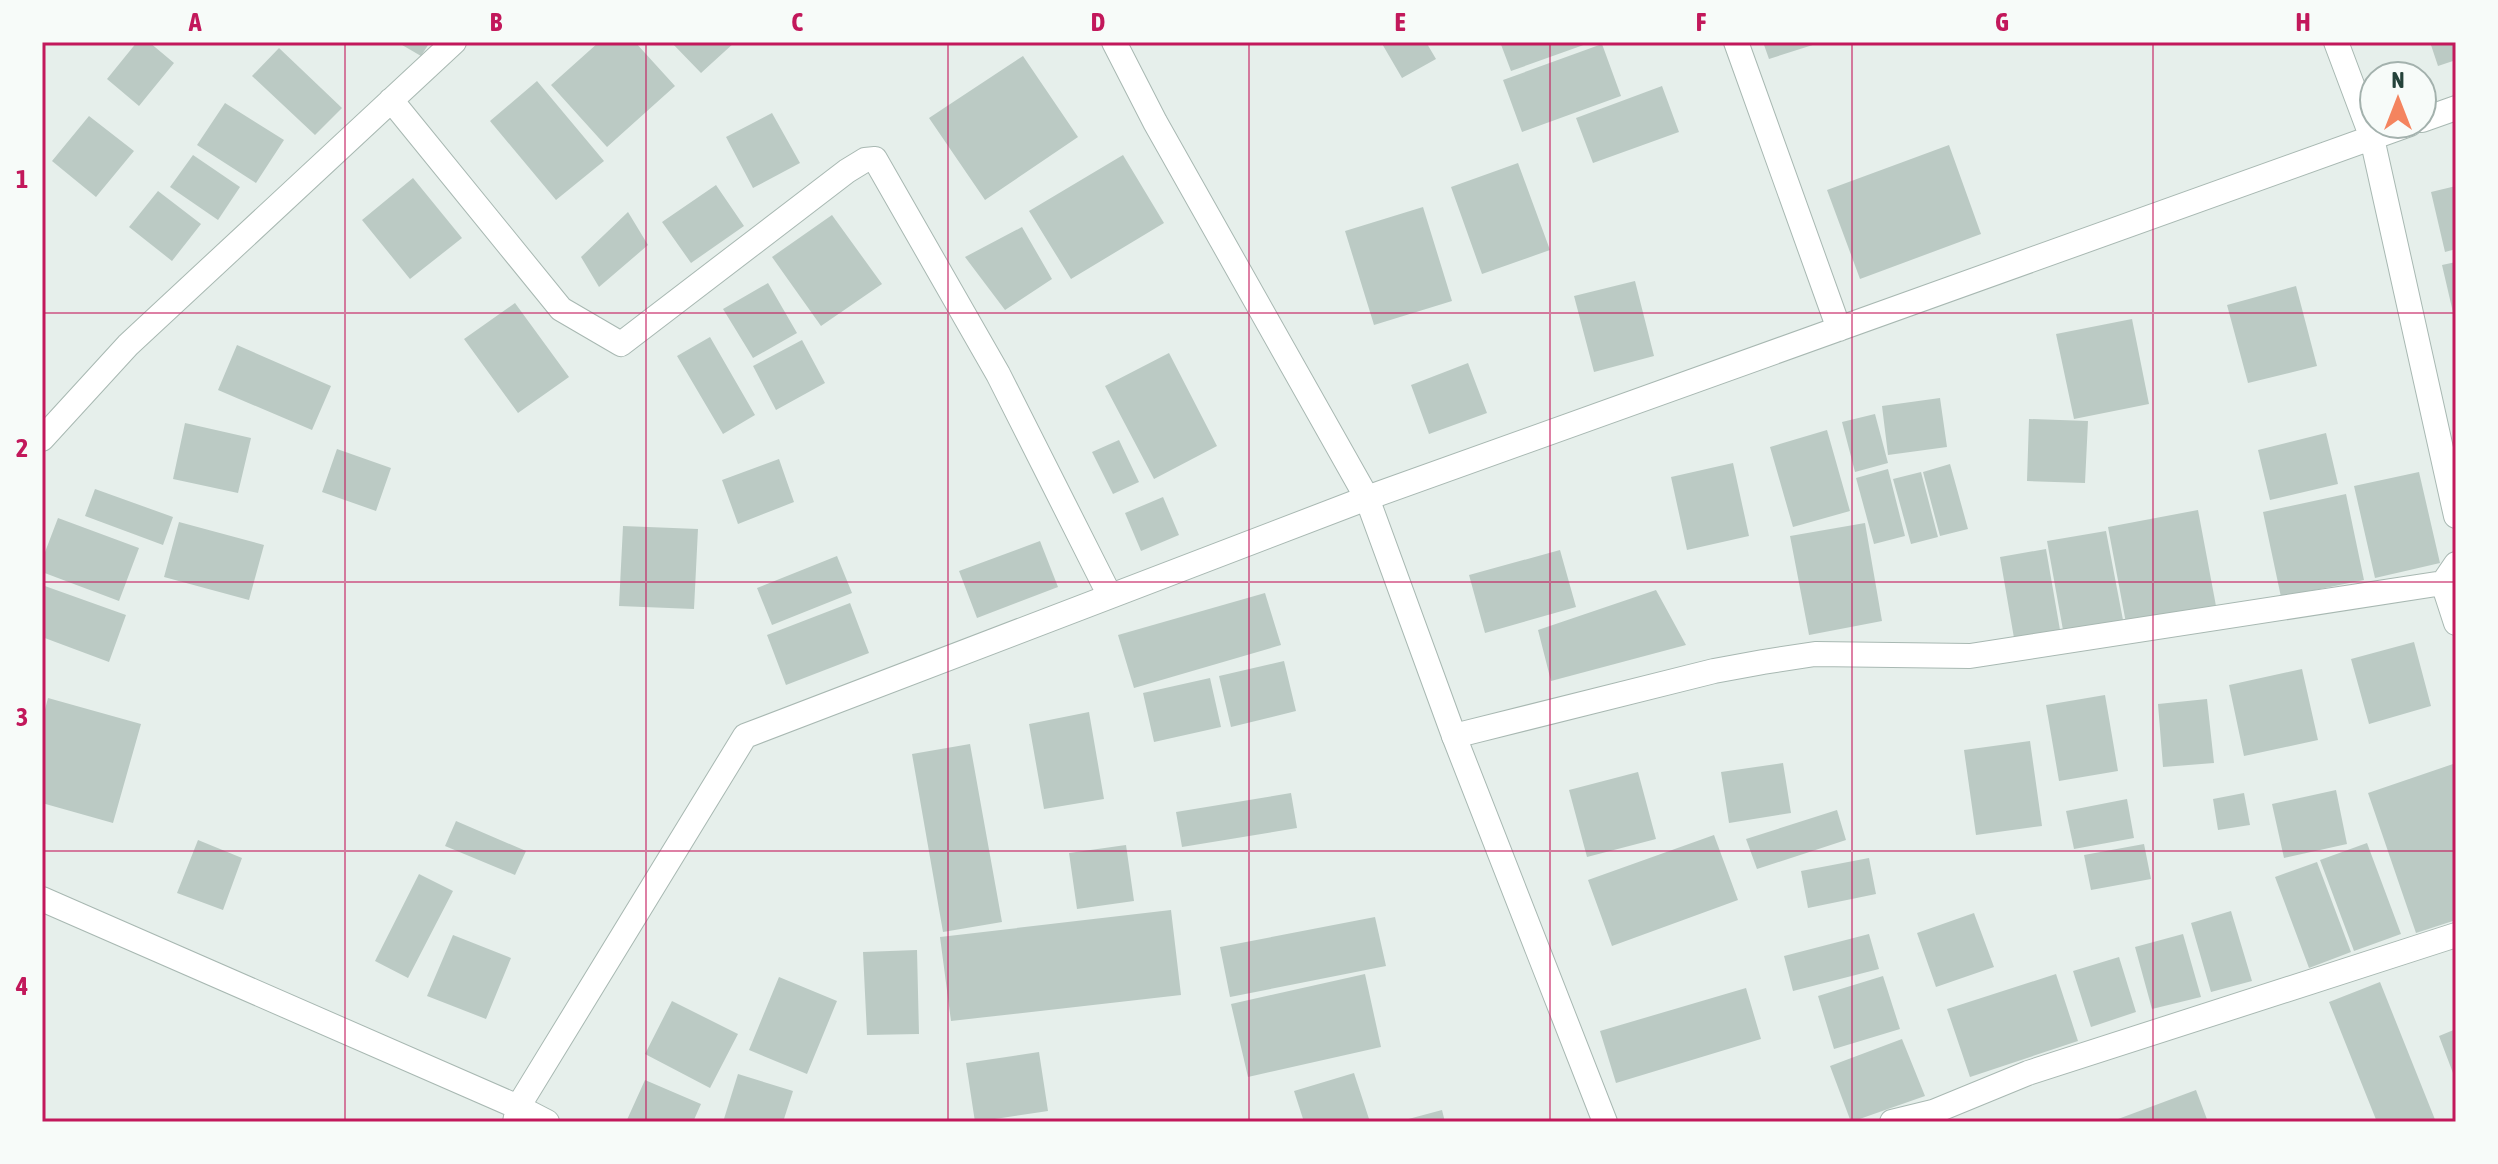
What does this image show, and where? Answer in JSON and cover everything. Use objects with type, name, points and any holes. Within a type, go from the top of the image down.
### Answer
[{"type":"street","points":[[42,439],[128,345],[454,42]]},
{"type":"street","points":[[1114,42],[1155,122],[1367,498],[1454,736],[1605,1122]]},
{"type":"street","points":[[1736,42],[1839,329]]},
{"type":"street","points":[[2336,42],[2358,101]]},
{"type":"street","points":[[391,100],[561,309],[621,344],[847,171],[865,160],[875,159],[998,374],[1110,596]]},
{"type":"street","points":[[517,1114],[745,736],[1367,498],[2366,140]]},
{"type":"street","points":[[2372,140],[2456,516]]},
{"type":"street","points":[[1454,736],[1714,671],[1789,658],[1844,654],[1970,656],[2450,573],[2456,623]]},
{"type":"street","points":[[42,899],[517,1114],[547,1122]]},
{"type":"street","points":[[1892,1122],[1933,1112],[2028,1073],[2456,935]]},
{"type":"building","points":[[137,42],[149,42],[174,63],[139,106],[107,79]]},
{"type":"building","points":[[397,42],[430,42],[421,56]]},
{"type":"building","points":[[599,42],[635,42],[675,86],[607,147],[551,85]]},
{"type":"building","points":[[671,42],[735,42],[701,73]]},
{"type":"building","points":[[1381,42],[1426,42],[1436,59],[1402,78]]},
{"type":"building","points":[[1500,42],[1592,42],[1511,71]]},
{"type":"building","points":[[1763,42],[1819,42],[1819,43],[1769,59]]},
{"type":"building","points":[[2430,42],[2456,42],[2456,60],[2438,66]]},
{"type":"building","points":[[1602,44],[1621,96],[1522,132],[1503,80]]},
{"type":"building","points":[[279,48],[342,108],[315,135],[252,76]]},
{"type":"building","points":[[1023,56],[1078,137],[985,200],[929,118]]},
{"type":"building","points":[[537,81],[604,161],[556,200],[490,121]]},
{"type":"building","points":[[1662,86],[1679,132],[1593,163],[1576,118]]},
{"type":"building","points":[[225,103],[284,140],[256,183],[197,145]]},
{"type":"building","points":[[772,113],[800,163],[753,188],[726,137]]},
{"type":"building","points":[[89,116],[134,151],[96,197],[52,161]]},
{"type":"building","points":[[1949,145],[1981,234],[1860,279],[1827,190]]},
{"type":"building","points":[[193,155],[240,187],[218,220],[170,187]]},
{"type":"building","points":[[1123,155],[1164,223],[1071,279],[1029,211]]},
{"type":"building","points":[[1518,163],[1550,250],[1482,274],[1451,187]]},
{"type":"building","points":[[413,178],[462,238],[410,279],[362,220]]},
{"type":"building","points":[[716,185],[744,226],[691,263],[662,222]]},
{"type":"building","points":[[2456,186],[2456,249],[2445,252],[2431,192]]},
{"type":"building","points":[[158,191],[201,224],[172,261],[129,227]]},
{"type":"building","points":[[1423,207],[1452,301],[1374,325],[1345,231]]},
{"type":"building","points":[[628,212],[648,245],[599,287],[581,257]]},
{"type":"building","points":[[832,215],[882,284],[821,326],[772,257]]},
{"type":"building","points":[[1022,227],[1052,279],[1005,310],[965,257]]},
{"type":"building","points":[[2456,262],[2456,321],[2455,321],[2442,265]]},
{"type":"building","points":[[1635,281],[1654,356],[1594,372],[1574,296]]},
{"type":"building","points":[[768,283],[797,333],[753,358],[723,309]]},
{"type":"building","points":[[2296,286],[2317,366],[2248,383],[2227,305]]},
{"type":"building","points":[[515,303],[569,377],[518,413],[464,339]]},
{"type":"building","points":[[2132,319],[2149,404],[2074,419],[2056,334]]},
{"type":"building","points":[[710,337],[755,415],[723,434],[677,356]]},
{"type":"building","points":[[802,340],[825,383],[776,410],[753,366]]},
{"type":"building","points":[[237,345],[331,386],[312,430],[218,390]]},
{"type":"building","points":[[1169,353],[1217,446],[1154,479],[1105,386]]},
{"type":"building","points":[[1468,363],[1487,413],[1429,434],[1411,385]]},
{"type":"building","points":[[1940,398],[1947,447],[1888,455],[1882,406]]},
{"type":"building","points":[[1875,414],[1888,463],[1855,472],[1842,422]]},
{"type":"building","points":[[2029,419],[2088,421],[2085,483],[2027,481]]},
{"type":"building","points":[[185,423],[251,438],[238,493],[173,479]]},
{"type":"building","points":[[1827,430],[1850,511],[1793,527],[1770,447]]},
{"type":"building","points":[[2326,433],[2338,484],[2270,500],[2258,450]]},
{"type":"building","points":[[1119,440],[1139,482],[1113,494],[1092,452]]},
{"type":"building","points":[[337,449],[391,468],[376,511],[322,492]]},
{"type":"building","points":[[779,459],[794,502],[738,524],[722,480]]},
{"type":"building","points":[[1733,463],[1749,536],[1687,550],[1671,477]]},
{"type":"building","points":[[1950,464],[1968,529],[1940,536],[1923,472]]},
{"type":"building","points":[[1888,469],[1905,536],[1874,544],[1856,478]]},
{"type":"building","points":[[1921,472],[1938,537],[1911,544],[1893,479]]},
{"type":"building","points":[[2419,472],[2440,563],[2375,578],[2354,486]]},
{"type":"building","points":[[95,489],[173,517],[163,545],[85,516]]},
{"type":"building","points":[[2346,494],[2364,580],[2281,597],[2263,512]]},
{"type":"building","points":[[1163,497],[1179,535],[1141,551],[1125,513]]},
{"type":"building","points":[[2198,510],[2216,606],[2126,623],[2108,527]]},
{"type":"building","points":[[58,518],[139,548],[119,601],[42,572],[42,560]]},
{"type":"building","points":[[179,522],[264,545],[249,600],[164,577]]},
{"type":"building","points":[[1865,523],[1882,621],[1809,635],[1790,536]]},
{"type":"building","points":[[623,526],[698,529],[694,609],[619,606]]},
{"type":"building","points":[[2106,531],[2123,620],[2063,630],[2047,541]]},
{"type":"building","points":[[1040,541],[1058,587],[977,618],[959,571]]},
{"type":"building","points":[[2046,549],[2060,630],[2014,638],[2000,557]]},
{"type":"building","points":[[1560,550],[1576,607],[1485,633],[1469,575]]},
{"type":"building","points":[[837,556],[852,593],[772,625],[757,588]]},
{"type":"building","points":[[42,585],[126,615],[109,662],[42,637]]},
{"type":"building","points":[[1656,590],[1686,645],[1551,681],[1538,630]]},
{"type":"building","points":[[1265,593],[1281,645],[1134,688],[1118,635]]},
{"type":"building","points":[[850,603],[869,653],[786,685],[767,635]]},
{"type":"building","points":[[2414,642],[2431,706],[2369,724],[2351,659]]},
{"type":"building","points":[[1284,661],[1296,711],[1231,727],[1219,676]]},
{"type":"building","points":[[2302,669],[2318,740],[2244,756],[2229,685]]},
{"type":"building","points":[[1210,678],[1221,727],[1154,742],[1143,693]]},
{"type":"building","points":[[2105,695],[2118,771],[2059,781],[2046,705]]},
{"type":"building","points":[[48,698],[141,724],[113,823],[42,803],[42,721]]},
{"type":"building","points":[[2207,699],[2214,763],[2163,767],[2158,704]]},
{"type":"building","points":[[1089,712],[1104,799],[1044,809],[1029,724]]},
{"type":"building","points":[[2030,741],[2042,826],[1976,835],[1964,750]]},
{"type":"building","points":[[970,744],[1002,922],[943,932],[912,754]]},
{"type":"building","points":[[1783,763],[1791,813],[1729,823],[1721,772]]},
{"type":"building","points":[[2456,763],[2456,920],[2416,933],[2368,793]]},
{"type":"building","points":[[1638,772],[1656,839],[1587,857],[1569,790]]},
{"type":"building","points":[[2336,790],[2347,844],[2284,858],[2272,804]]},
{"type":"building","points":[[1291,793],[1297,828],[1182,847],[1176,812]]},
{"type":"building","points":[[2244,793],[2250,825],[2218,830],[2213,799]]},
{"type":"building","points":[[2127,799],[2134,838],[2074,849],[2066,811]]},
{"type":"building","points":[[1837,810],[1846,840],[1757,869],[1746,839]]},
{"type":"building","points":[[456,821],[526,851],[515,875],[445,846]]},
{"type":"building","points":[[1714,835],[1738,900],[1612,946],[1588,880]]},
{"type":"building","points":[[198,840],[242,858],[223,910],[177,893]]},
{"type":"building","points":[[2367,843],[2401,934],[2354,951],[2320,860]]},
{"type":"building","points":[[2144,844],[2151,879],[2091,890],[2084,855]]},
{"type":"building","points":[[1126,845],[1134,901],[1077,909],[1069,853]]},
{"type":"building","points":[[1869,858],[1876,894],[1808,908],[1801,871]]},
{"type":"building","points":[[2317,862],[2351,952],[2309,968],[2275,877]]},
{"type":"building","points":[[419,874],[453,891],[408,978],[375,961]]},
{"type":"building","points":[[1171,910],[1181,995],[951,1021],[940,937]]},
{"type":"building","points":[[2231,911],[2252,981],[2211,992],[2191,923]]},
{"type":"building","points":[[1974,913],[1994,967],[1936,987],[1917,933]]},
{"type":"building","points":[[1375,917],[1386,966],[1230,997],[1220,947]]},
{"type":"building","points":[[1869,934],[1879,969],[1793,991],[1784,956]]},
{"type":"building","points":[[2183,934],[2201,997],[2152,1009],[2135,947]]},
{"type":"building","points":[[453,935],[511,958],[486,1019],[427,996]]},
{"type":"building","points":[[917,950],[919,1034],[867,1035],[863,952]]},
{"type":"building","points":[[2119,957],[2136,1012],[2091,1027],[2073,971]]},
{"type":"building","points":[[1365,974],[1381,1047],[1248,1077],[1231,1004]]},
{"type":"building","points":[[2056,974],[2078,1041],[1970,1077],[1947,1009]]},
{"type":"building","points":[[1883,976],[1900,1029],[1834,1049],[1818,996]]},
{"type":"building","points":[[779,977],[837,1001],[807,1074],[749,1050]]},
{"type":"building","points":[[2380,982],[2436,1122],[2377,1122],[2329,1002]]},
{"type":"building","points":[[1746,988],[1761,1039],[1616,1083],[1600,1031]]},
{"type":"building","points":[[672,1001],[738,1034],[710,1088],[645,1054]]},
{"type":"building","points":[[2456,1029],[2456,1081],[2439,1036]]},
{"type":"building","points":[[1902,1039],[1925,1096],[1851,1122],[1830,1066]]},
{"type":"building","points":[[1039,1052],[1048,1111],[975,1122],[966,1063]]},
{"type":"building","points":[[1354,1073],[1370,1122],[1304,1122],[1294,1091]]},
{"type":"building","points":[[738,1074],[793,1091],[783,1122],[723,1122]]},
{"type":"building","points":[[645,1080],[701,1104],[693,1122],[626,1122]]},
{"type":"building","points":[[2196,1090],[2208,1122],[2110,1122]]},
{"type":"building","points":[[1442,1110],[1445,1122],[1401,1121]]}]
